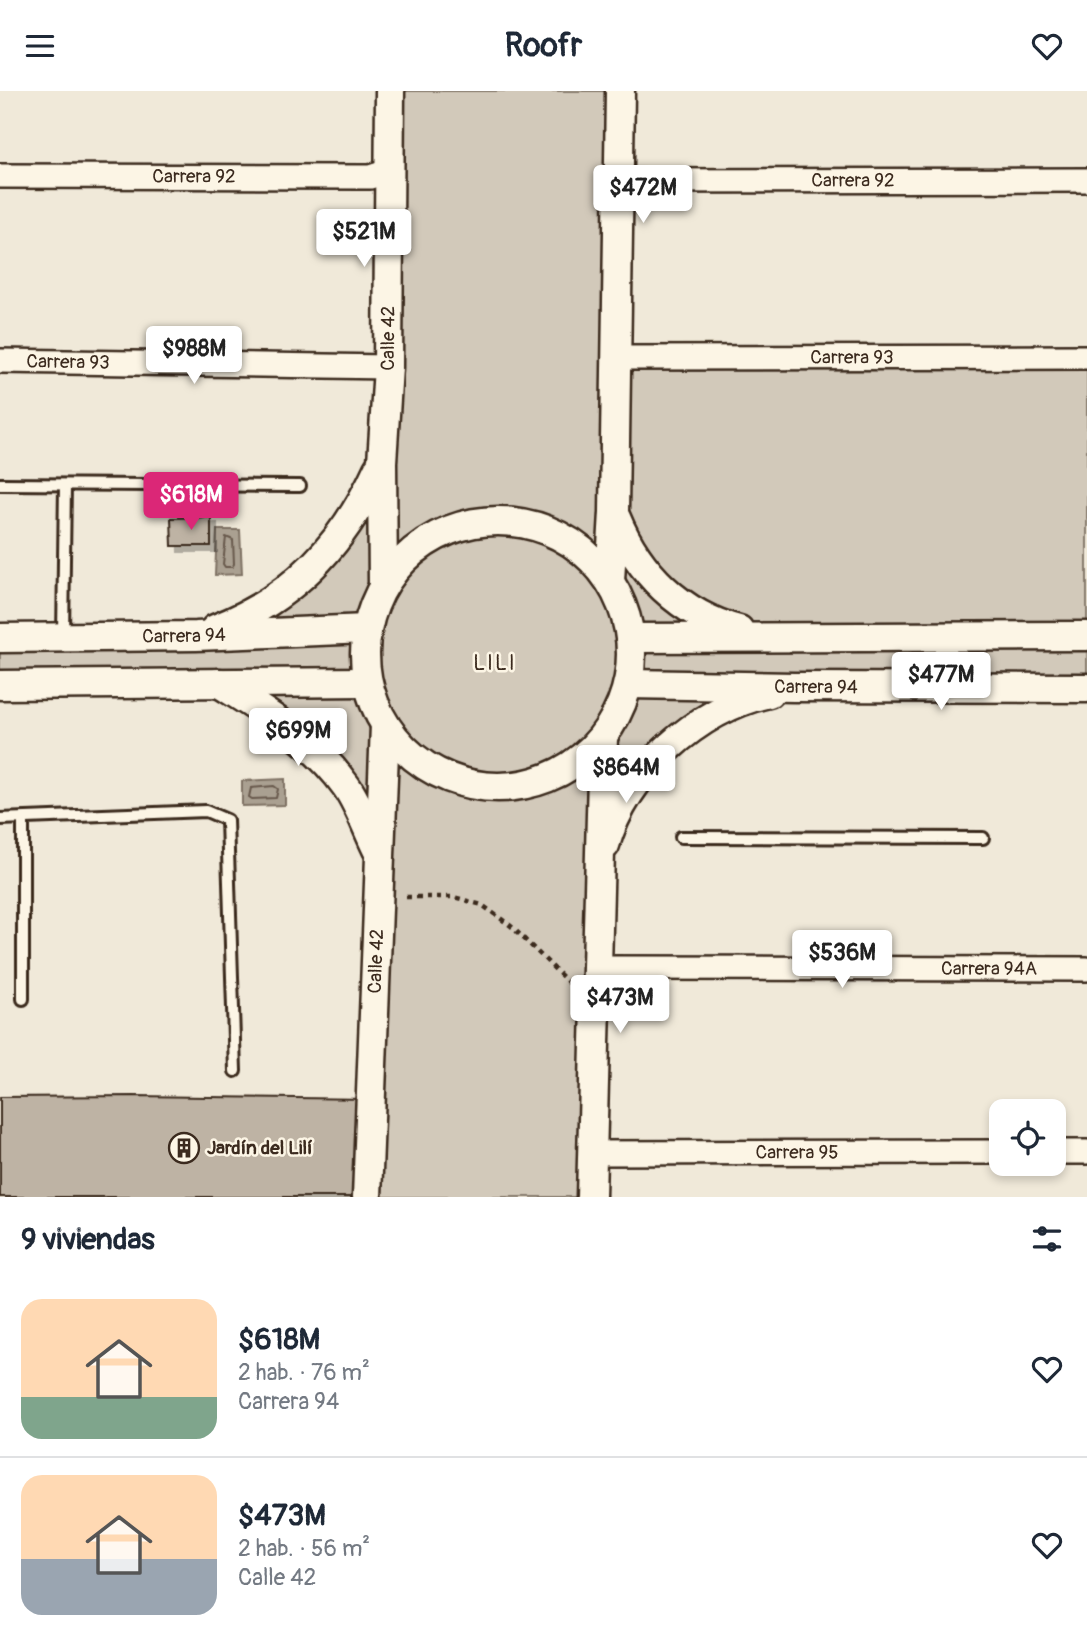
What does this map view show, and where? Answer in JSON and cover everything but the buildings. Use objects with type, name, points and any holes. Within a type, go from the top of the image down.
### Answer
[{"type":"street","name":"Calle 42","points":[[383,586],[382,462],[388,367],[390,91]]},
{"type":"street","points":[[610,581],[614,512],[620,91]]},
{"type":"street","name":"Carrera 92","points":[[0,176],[370,177],[389,171]]},
{"type":"street","name":"Carrera 92","points":[[619,181],[1087,180]]},
{"type":"street","name":"Carrera 93","points":[[616,358],[1087,357]]},
{"type":"street","name":"Carrera 93","points":[[0,361],[388,367]]},
{"type":"street","points":[[195,636],[237,621],[275,599],[309,571],[339,538],[363,502],[382,462]]},
{"type":"street","points":[[614,512],[634,555],[666,592],[706,618],[752,633],[776,636]]},
{"type":"street","points":[[495,521],[529,524],[561,536],[589,555],[610,581],[624,608],[631,638],[632,668],[629,684],[615,720],[603,737],[580,759],[553,775],[523,785],[491,787],[460,781],[431,769],[406,750],[385,725],[366,682],[364,645],[370,614],[383,586],[404,559],[430,539],[462,526],[495,521]]},
{"type":"street","name":"Carrera 94","points":[[0,638],[195,636],[367,629]]},
{"type":"street","points":[[631,638],[1087,636]]},
{"type":"street","points":[[0,685],[366,682]]},
{"type":"street","points":[[219,683],[290,729],[321,756],[347,787],[379,852]]},
{"type":"street","name":"Carrera 94","points":[[629,684],[1087,688]]},
{"type":"street","points":[[599,871],[606,841],[619,812],[656,760],[679,739],[724,710],[764,694],[794,687]]},
{"type":"street","name":"Calle 42","points":[[367,1197],[385,725]]},
{"type":"street","points":[[591,1197],[603,737]]},
{"type":"street","name":"Carrera 94A","points":[[597,968],[1087,969]]},
{"type":"street","name":"Carrera 95","points":[[592,1153],[989,1152]]},
{"type":"street","points":[[1066,1152],[1087,1152]]},
{"type":"lane","points":[[0,484],[300,486]]},
{"type":"lane","points":[[63,639],[65,485]]},
{"type":"lane","points":[[0,819],[206,811],[227,820],[235,1070]]},
{"type":"lane","points":[[23,820],[23,999]]},
{"type":"lane","points":[[681,837],[983,838]]},
{"type":"path","points":[[406,897],[454,897],[482,905],[511,926],[569,985],[578,990]]},
{"type":"shaded area","points":[[390,91],[620,91],[616,358],[1087,357],[1087,688],[795,687],[705,720],[606,841],[591,1197],[367,1197],[379,852],[347,787],[219,683],[0,685],[0,638],[196,636],[275,598],[382,462]]},
{"type":"water","points":[[217,530],[240,530],[242,574],[215,575]]},
{"type":"water","points":[[285,779],[285,805],[242,806],[242,781]]},
{"type":"place","name":"Jardín del Lilí","points":[[184,1148]]},
{"type":"district","name":"LILI","points":[[495,663]]}]
